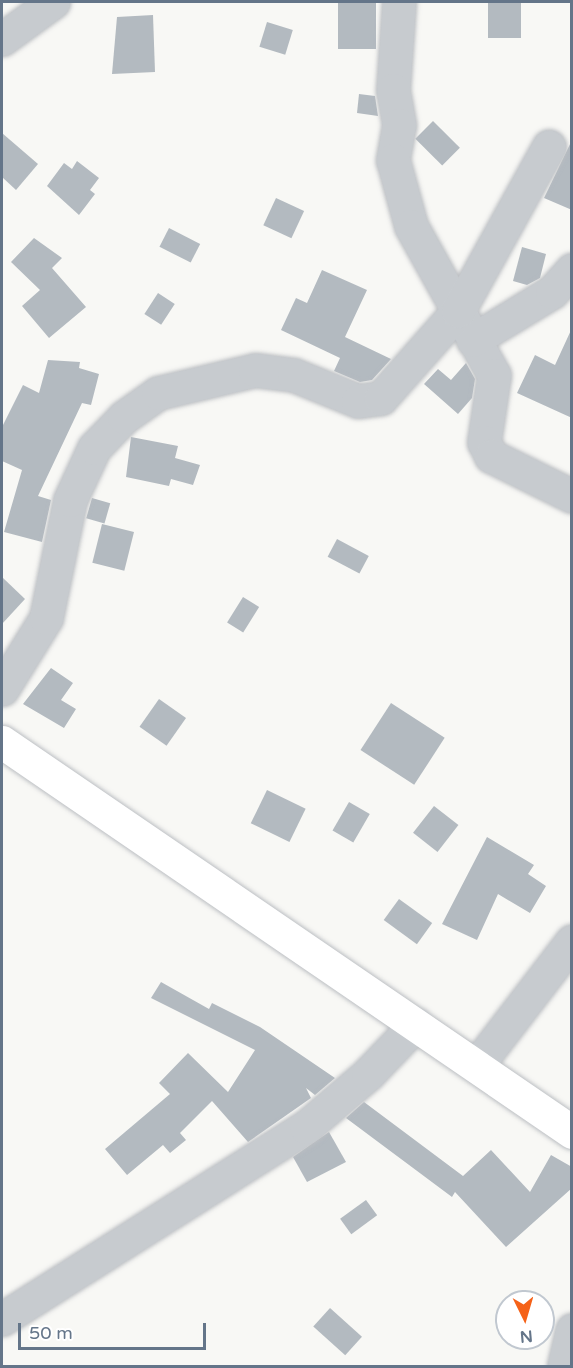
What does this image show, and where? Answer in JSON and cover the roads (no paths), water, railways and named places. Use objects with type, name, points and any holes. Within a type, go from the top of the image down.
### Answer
[{"type":"main road","points":[[2,742],[572,1132]]},
{"type":"street","points":[[2,39],[52,2]]},
{"type":"street","points":[[399,2],[393,90],[399,125],[393,160],[411,226],[494,375],[484,442],[491,456],[572,496]]},
{"type":"street","points":[[2,689],[46,618],[70,500],[93,448],[123,417],[158,393],[255,370],[294,375],[358,401],[381,398],[458,311],[549,146]]},
{"type":"street","points":[[473,340],[552,292],[572,270]]},
{"type":"street","points":[[477,1065],[572,941]]},
{"type":"street","points":[[2,1319],[306,1127],[368,1074],[416,1024]]},
{"type":"street","points":[[564,1366],[572,1330]]}]
